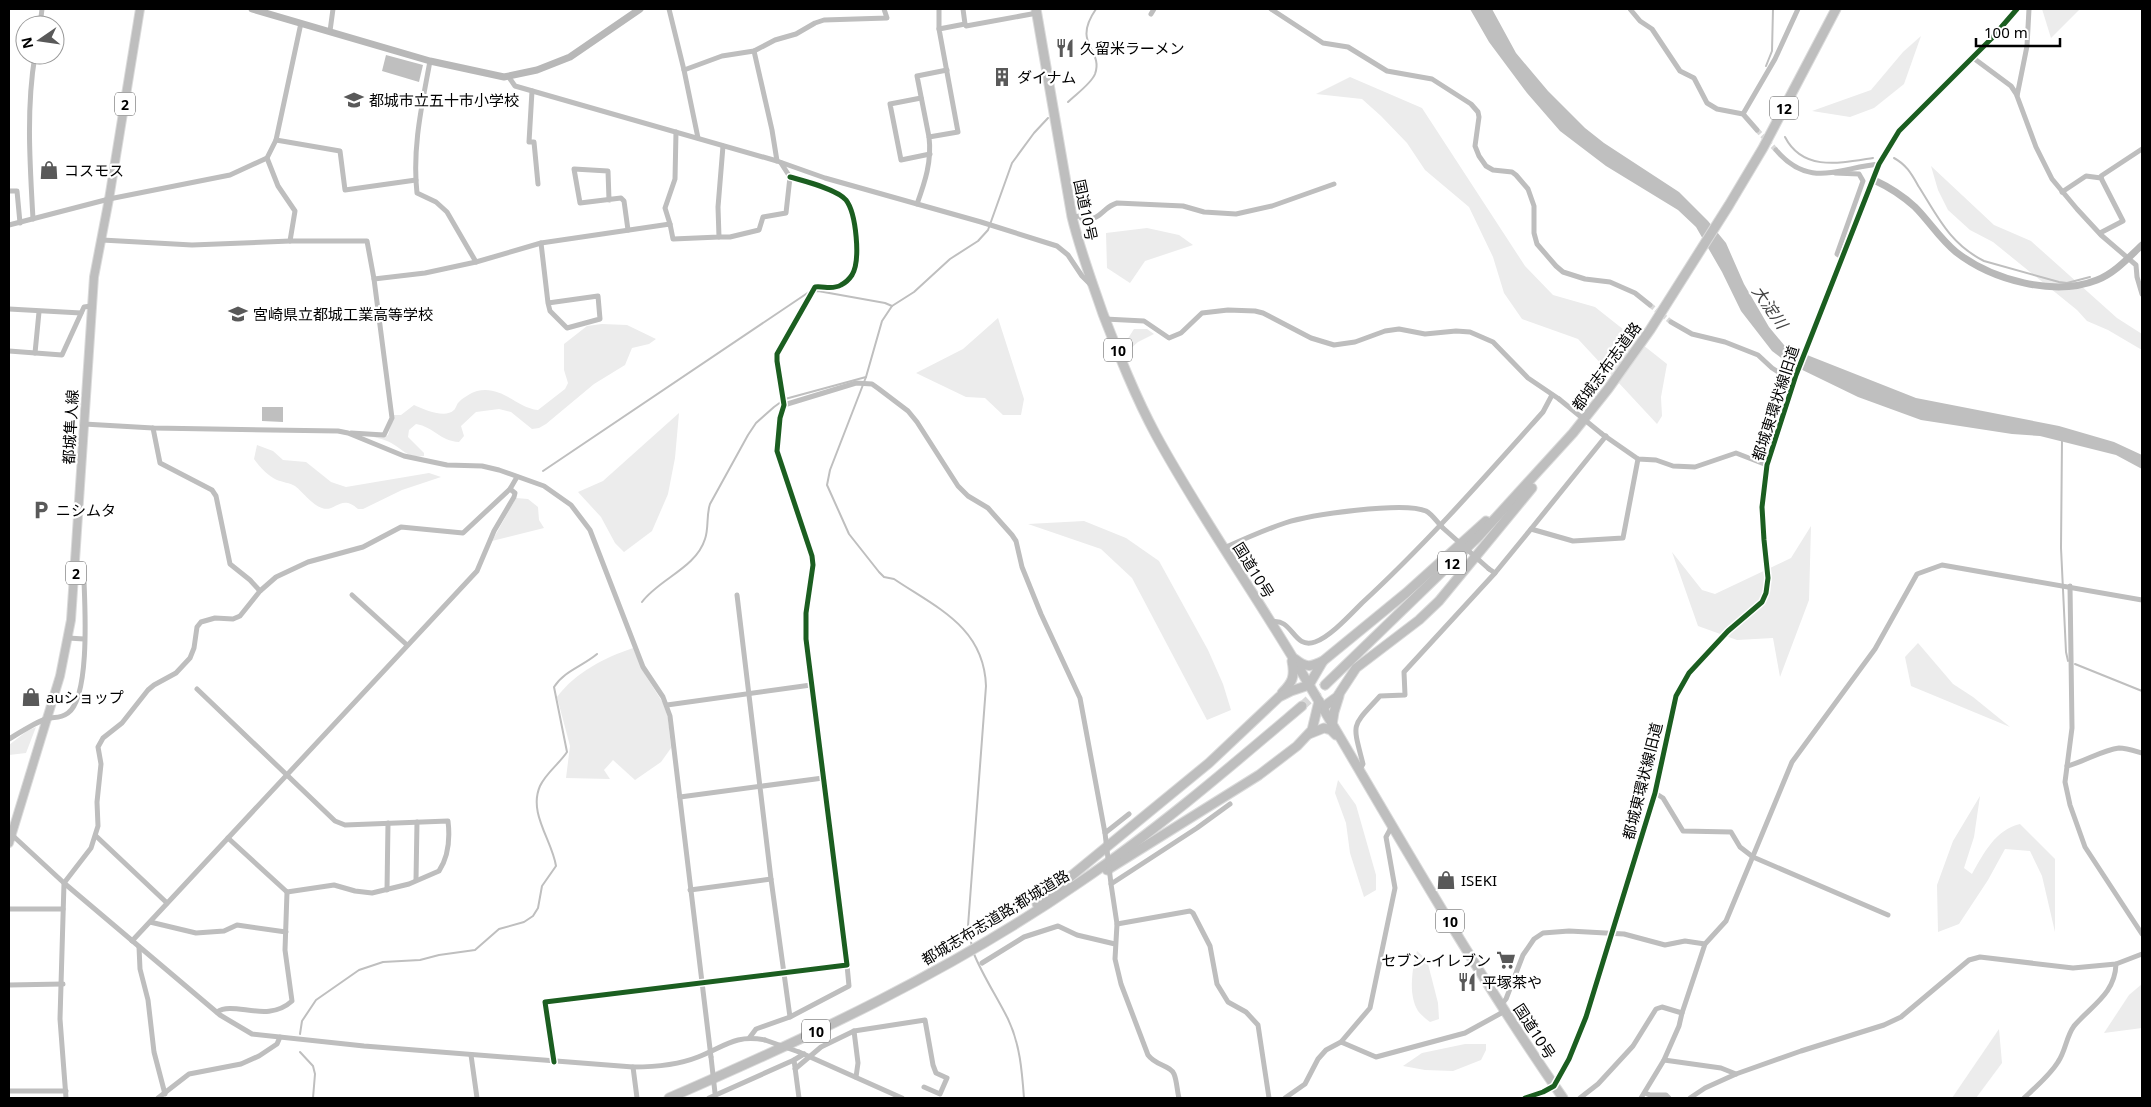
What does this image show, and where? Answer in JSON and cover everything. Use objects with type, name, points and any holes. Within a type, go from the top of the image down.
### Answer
[{"type":"highway","name":"都城志布志道路","points":[[1325,685],[1473,542],[1523,490],[1573,434],[1608,389],[1686,274],[1729,205],[1763,148],[1836,9]]},
{"type":"highway","name":"国道10号","points":[[1036,11],[1072,217],[1093,287],[1105,319],[1155,432],[1503,1008],[1563,1098]]},
{"type":"highway","points":[[1292,656],[1304,666],[1310,667],[1323,661],[1406,593],[1484,523],[1573,434]]},
{"type":"highway","points":[[1309,734],[1321,705],[1337,697],[1356,668],[1419,620],[1438,601],[1573,434]]},
{"type":"highway","points":[[993,937],[1040,902],[1209,763],[1293,682],[1295,673],[1292,656]]},
{"type":"highway","points":[[1279,697],[1291,691],[1309,686],[1323,661]]},
{"type":"highway","points":[[1332,726],[1334,712],[1343,686]]},
{"type":"highway","name":"都城志布志道路;都城道路","points":[[669,1098],[800,1039],[894,992],[1027,917],[1134,843],[1187,802],[1302,706]]},
{"type":"highway","points":[[1027,917],[1051,905],[1260,775],[1297,746],[1309,734],[1324,728],[1331,730],[1341,741]]},
{"type":"main road","name":"都城隼人線","points":[[9,843],[10,833],[60,676],[68,638],[75,576],[94,277],[110,199],[140,9]]},
{"type":"street","points":[[252,9],[430,61],[489,75],[508,76],[537,70],[570,57],[640,9]]},
{"type":"street","points":[[330,31],[333,9]]},
{"type":"street","points":[[669,9],[698,138]]},
{"type":"street","points":[[684,70],[722,56],[754,52],[775,40],[796,34],[824,20],[887,18],[884,9]]},
{"type":"street","points":[[929,137],[958,132],[939,29],[938,9]]},
{"type":"street","points":[[962,9],[965,24]]},
{"type":"street","points":[[1271,9],[1323,43],[1348,47],[1387,72],[1432,79],[1471,104],[1478,112],[1479,117],[1475,146],[1479,156],[1486,166],[1493,170],[1512,172],[1528,189],[1534,206],[1534,233],[1537,244],[1556,266],[1563,272],[1585,279],[1610,282],[1635,293],[1650,305]]},
{"type":"street","points":[[1630,9],[1640,21],[1652,30],[1680,72],[1694,78],[1707,103],[1717,109],[1743,114],[1757,130]]},
{"type":"street","points":[[1743,114],[1775,59],[1798,9]]},
{"type":"street","name":"都城東環状線旧道","points":[[1554,1086],[1569,1059],[1586,1017],[1655,793],[1676,696],[1689,672],[1728,631],[1762,602],[1766,593],[1768,578],[1762,507],[1767,465],[1805,350],[1879,164],[1899,131],[2008,21],[2016,9]]},
{"type":"street","points":[[2017,96],[2027,46],[2029,9]]},
{"type":"street","points":[[939,29],[965,24],[966,26],[1036,11]]},
{"type":"street","points":[[9,225],[110,199],[230,175],[267,158],[276,140],[301,23]]},
{"type":"street","points":[[750,1037],[756,1030],[790,1017],[849,986],[811,684],[806,629],[813,565],[812,556],[777,451],[780,418],[784,405],[778,354],[815,287],[834,288],[841,285],[852,276],[856,265],[856,238],[851,209],[845,199],[838,194],[790,177],[779,162],[754,52]]},
{"type":"street","points":[[1972,57],[2011,86],[2017,96],[2046,170],[2062,192],[2100,233],[2136,265],[2142,294]]},
{"type":"street","points":[[430,61],[417,133],[417,193],[436,202],[447,212],[476,262]]},
{"type":"street","points":[[33,65],[29,135],[33,219]]},
{"type":"street","points":[[916,204],[927,177],[930,154],[929,137],[917,76],[947,70]]},
{"type":"street","points":[[508,76],[515,86],[656,128],[698,138],[1057,246],[1068,255],[1082,276],[1093,287]]},
{"type":"street","points":[[532,91],[529,142],[534,142],[538,184]]},
{"type":"street","points":[[921,98],[890,104],[901,160],[930,154]]},
{"type":"street","points":[[676,132],[675,179],[666,208],[673,239],[730,237],[759,230],[763,217],[786,213],[790,177]]},
{"type":"street","points":[[276,140],[340,151],[345,190],[416,180]]},
{"type":"street","points":[[719,237],[718,207],[723,146]]},
{"type":"street","points":[[2102,178],[2101,176],[2142,148]]},
{"type":"street","points":[[1776,150],[1784,160],[1809,172],[1827,174],[1879,164]]},
{"type":"street","points":[[267,158],[278,186],[295,211],[290,241]]},
{"type":"street","points":[[609,200],[608,171],[574,169],[580,203],[609,200],[621,198],[624,201],[628,230]]},
{"type":"street","points":[[1835,173],[1859,174],[1863,181],[1837,254],[1842,257]]},
{"type":"street","points":[[2062,192],[2086,176],[2102,178]]},
{"type":"street","points":[[2100,233],[2123,221],[2102,178]]},
{"type":"street","points":[[1874,180],[1903,197],[1956,252],[1974,264],[2000,275],[2034,284],[2052,287],[2073,287],[2099,280],[2114,270],[2142,245]]},
{"type":"street","points":[[1072,217],[1080,216],[1082,219],[1092,220],[1099,217],[1111,205],[1118,203],[1183,206],[1219,214],[1248,212],[1334,184]]},
{"type":"street","points":[[9,191],[17,191],[20,223]]},
{"type":"street","points":[[374,279],[425,273],[476,262],[541,243],[670,224]]},
{"type":"street","points":[[84,424],[152,428],[330,430],[384,435],[392,418],[374,279],[367,241],[290,241],[192,245],[102,240]]},
{"type":"street","points":[[541,243],[548,303],[550,311],[567,328],[600,319],[598,296],[548,303]]},
{"type":"street","points":[[9,351],[62,355],[84,307],[91,306]]},
{"type":"street","points":[[9,309],[81,313]]},
{"type":"street","points":[[1105,319],[1144,321],[1169,338],[1181,333],[1202,313],[1213,310],[1255,311],[1311,338],[1334,345],[1355,342],[1399,329],[1426,334],[1456,331],[1470,332],[1493,342],[1528,378],[1559,399],[1638,460],[1656,460],[1686,468],[1705,464],[1736,453],[1767,465]]},
{"type":"street","points":[[35,353],[39,312]]},
{"type":"street","points":[[1671,322],[1692,334],[1725,342],[1758,355],[1772,368],[1794,382]]},
{"type":"street","points":[[784,405],[856,383],[872,384],[908,412],[924,432],[958,486],[968,496],[988,508],[1016,541],[1022,567],[1080,698],[1105,833],[1117,924],[1114,944],[1115,960],[1121,984],[1146,1049],[1156,1064],[1169,1068],[1174,1072],[1179,1098]]},
{"type":"street","points":[[1270,622],[1278,620],[1283,622],[1298,639],[1306,643],[1314,643],[1321,639],[1401,567],[1442,527],[1543,412],[1552,395]]},
{"type":"street","points":[[152,428],[160,463],[208,488],[216,496],[230,564],[260,591]]},
{"type":"street","points":[[348,433],[404,456],[448,465],[482,466],[544,486],[560,496],[582,518],[590,530],[643,667],[667,704],[716,1096]]},
{"type":"street","points":[[1359,771],[1363,764],[1354,731],[1355,724],[1380,696],[1405,695],[1404,672],[1495,573],[1604,435]]},
{"type":"street","points":[[1531,529],[1573,541],[1623,538],[1638,460]]},
{"type":"street","points":[[66,1098],[60,1019],[63,984],[64,883],[91,848],[96,836],[98,826],[97,802],[100,776],[100,742],[122,723],[148,690],[176,673],[190,658],[198,627],[202,622],[215,618],[233,619],[240,616],[260,591],[276,577],[299,566],[363,546],[395,529],[407,526],[464,533],[510,488],[517,477]]},
{"type":"street","points":[[132,941],[477,571],[494,531],[514,497],[515,493],[510,488]]},
{"type":"street","points":[[1224,548],[1262,532],[1298,520],[1383,508],[1417,508],[1428,512],[1442,527],[1495,573]]},
{"type":"street","points":[[1641,1098],[1664,1060],[1679,1026],[1705,944],[1726,921],[1792,762],[1875,649],[1917,574],[1942,565],[2066,585],[2142,600]]},
{"type":"street","points":[[9,739],[47,718],[54,719],[63,716],[74,708],[78,699],[83,674],[84,581],[75,576]]},
{"type":"street","points":[[2066,585],[2072,728],[2065,782],[2070,805],[2085,847],[2142,934]]},
{"type":"street","points":[[352,595],[407,645]]},
{"type":"street","points":[[737,595],[771,879],[790,1017]]},
{"type":"street","points":[[68,638],[84,639]]},
{"type":"street","points":[[667,704],[811,684]]},
{"type":"street","points":[[197,689],[335,821],[345,825],[448,822],[449,844],[439,870],[387,890],[367,894],[334,885],[287,892]]},
{"type":"street","points":[[2067,766],[2082,763],[2107,751],[2120,748],[2142,753]]},
{"type":"street","points":[[680,797],[823,778]]},
{"type":"street","points":[[1655,793],[1663,798],[1683,831],[1731,832],[1740,847],[1754,857],[1888,915]]},
{"type":"street","points":[[1111,884],[1197,828],[1230,804]]},
{"type":"street","points":[[1105,833],[1129,814]]},
{"type":"street","points":[[416,880],[418,822]]},
{"type":"street","points":[[387,890],[388,823]]},
{"type":"street","points":[[1285,1098],[1305,1084],[1318,1059],[1326,1050],[1342,1042],[1370,1008],[1395,888],[1386,837],[1392,826]]},
{"type":"street","points":[[10,833],[138,947],[217,1012],[252,1034],[472,1055],[633,1067],[669,1065],[689,1060],[710,1054],[734,1039],[750,1037],[765,1040],[801,1053],[902,1098]]},
{"type":"street","points":[[96,836],[167,903]]},
{"type":"street","points":[[217,1012],[229,1009],[260,1012],[279,1009],[292,1001],[285,950],[287,892],[228,838]]},
{"type":"street","points":[[690,890],[771,879]]},
{"type":"street","points":[[9,909],[63,909]]},
{"type":"street","points":[[1117,924],[1190,911],[1193,913],[1210,946],[1217,984],[1228,1002],[1246,1012],[1258,1025],[1269,1098]]},
{"type":"street","points":[[150,922],[196,933],[224,931],[237,925],[286,932]]},
{"type":"street","points":[[982,963],[1024,937],[1058,926],[1077,934],[1114,944]]},
{"type":"street","points":[[1342,1042],[1376,1057],[1465,1033],[1503,1008],[1523,955],[1534,939],[1543,933],[1554,931],[1611,935],[1624,934],[1665,945],[1685,941],[1705,944]]},
{"type":"street","points":[[138,947],[140,969],[148,1000],[154,1052],[165,1094]]},
{"type":"street","points":[[1690,1098],[1705,1088],[1736,1074],[1884,1025],[1901,1017],[1969,960],[1980,957],[2073,968],[2116,964],[2142,954]]},
{"type":"street","points":[[2024,1098],[2058,1062],[2067,1037],[2074,1026],[2112,986],[2115,978],[2116,964]]},
{"type":"street","points":[[554,1062],[546,1002],[847,965]]},
{"type":"street","points":[[9,985],[63,984]]},
{"type":"street","points":[[1580,1098],[1598,1084],[1633,1046],[1656,1009],[1662,1007],[1682,1012]]},
{"type":"street","points":[[795,1069],[821,1047],[854,1031],[926,1020],[933,1065],[936,1073],[947,1078],[940,1094],[924,1087]]},
{"type":"street","points":[[854,1031],[858,1062],[856,1077]]},
{"type":"street","points":[[158,1098],[188,1074],[241,1064],[259,1056],[277,1044],[280,1037]]},
{"type":"street","points":[[709,1098],[794,1060],[801,1053]]},
{"type":"street","points":[[472,1055],[477,1098]]},
{"type":"street","points":[[794,1060],[799,1098]]},
{"type":"street","points":[[1664,1060],[1721,1068],[1736,1074]]},
{"type":"street","points":[[633,1067],[636,1098]]},
{"type":"street","points":[[1525,1098],[1554,1086]]},
{"type":"street","points":[[9,1091],[66,1091]]},
{"type":"street","points":[[1645,1093],[1650,1095],[1666,1095],[1669,1098]]},
{"type":"shaded area","points":[[1470,9],[1492,9],[1516,53],[1548,91],[1585,128],[1604,143],[1679,192],[1708,221],[1726,243],[1744,284],[1769,327],[1784,345],[1796,354],[1802,353],[1916,398],[2059,426],[2114,442],[2142,455],[2142,469],[2116,455],[2040,436],[2012,434],[1921,420],[1858,397],[1788,363],[1772,351],[1741,311],[1722,272],[1696,227],[1678,210],[1606,166],[1560,131],[1527,93],[1489,42]]},
{"type":"shaded area","points":[[2042,9],[2080,9],[2051,38]]},
{"type":"shaded area","points":[[1921,36],[1904,84],[1874,108],[1850,117],[1812,111],[1871,90],[1903,52]]},
{"type":"shaded area","points":[[386,55],[423,65],[419,82],[382,71]]},
{"type":"shaded area","points":[[1350,77],[1422,108],[1525,266],[1553,295],[1595,307],[1667,364],[1661,397],[1662,416],[1657,424],[1578,339],[1522,319],[1504,293],[1493,257],[1469,207],[1425,170],[1407,143],[1381,116],[1362,99],[1316,94]]},
{"type":"shaded area","points":[[1931,166],[1994,225],[2031,241],[2117,318],[2142,334],[2142,350],[2108,330],[2087,321],[2077,310],[1993,242],[1970,230],[1948,210],[1938,190]]},
{"type":"shaded area","points":[[1147,228],[1179,235],[1193,245],[1145,261],[1130,283],[1107,268],[1106,233]]},
{"type":"shaded area","points":[[998,318],[1024,399],[1021,415],[1003,415],[985,398],[966,397],[916,373],[963,349]]},
{"type":"shaded area","points":[[602,324],[627,325],[656,339],[649,344],[632,348],[625,365],[594,384],[539,428],[532,429],[511,412],[499,409],[476,412],[461,426],[464,436],[459,442],[447,439],[428,428],[416,424],[409,430],[408,437],[424,453],[424,456],[413,456],[392,443],[363,434],[385,437],[388,435],[394,415],[401,415],[414,405],[434,412],[450,413],[462,400],[477,391],[494,391],[538,410],[565,389],[568,383],[564,370],[564,344],[587,326]]},
{"type":"shaded area","points":[[1134,329],[1147,329],[1154,334],[1138,342],[1128,351],[1125,343]]},
{"type":"shaded area","points":[[262,407],[283,407],[283,422],[262,421]]},
{"type":"shaded area","points":[[679,413],[675,458],[668,494],[652,531],[624,552],[615,543],[601,517],[578,492],[603,481]]},
{"type":"shaded area","points":[[257,445],[273,451],[283,460],[306,462],[331,482],[346,487],[429,473],[441,477],[402,490],[363,509],[343,503],[327,509],[315,504],[295,486],[277,480],[264,471],[254,459]]},
{"type":"shaded area","points":[[516,498],[528,499],[538,507],[539,520],[544,528],[492,541]]},
{"type":"shaded area","points":[[1084,521],[1126,538],[1159,561],[1208,650],[1223,684],[1231,710],[1207,720],[1132,578],[1101,549],[1028,524]]},
{"type":"shaded area","points":[[1811,526],[1809,600],[1780,677],[1773,638],[1737,640],[1698,626],[1672,552],[1702,590],[1715,594],[1791,558]]},
{"type":"shaded area","points":[[1918,643],[1953,684],[1973,697],[2010,727],[1911,686],[1905,657]]},
{"type":"shaded area","points":[[633,648],[646,676],[663,703],[668,718],[671,748],[661,762],[635,780],[613,760],[604,770],[610,779],[566,778],[570,746],[557,697],[573,680],[591,667]]},
{"type":"shaded area","points":[[36,727],[26,753],[9,755],[9,745],[27,731]]},
{"type":"shaded area","points":[[1338,780],[1356,805],[1376,875],[1376,890],[1364,897],[1350,853],[1346,823],[1335,793]]},
{"type":"shaded area","points":[[1980,796],[1974,837],[1964,868],[1972,874],[1991,843],[2004,831],[2020,824],[2055,859],[2055,932],[2042,876],[2030,851],[2005,849],[1988,880],[1959,924],[1938,932],[1937,885],[1953,841]]},
{"type":"shaded area","points":[[1417,951],[1427,960],[1438,1003],[1439,1019],[1430,1022],[1418,1011],[1413,997],[1412,974]]},
{"type":"shaded area","points":[[2142,984],[2142,1028],[2104,1033],[2129,995]]},
{"type":"shaded area","points":[[1999,1029],[2002,1063],[1976,1098],[1952,1098]]},
{"type":"shaded area","points":[[1465,1044],[1486,1044],[1486,1050],[1481,1060],[1453,1071],[1425,1070],[1403,1066],[1422,1053]]},
{"type":"waterway","points":[[1068,102],[1087,85],[1095,74],[1097,66],[1087,39],[1087,31],[1089,21],[1096,9]]},
{"type":"waterway","points":[[1766,66],[1772,51],[1773,9]]},
{"type":"waterway","points":[[972,947],[968,926],[986,686],[983,666],[977,648],[955,621],[894,579],[884,577],[879,572],[849,534],[827,485],[830,470],[866,377],[882,321],[892,306],[914,292],[950,259],[978,241],[988,230],[1012,163],[1034,133],[1048,118]]},
{"type":"waterway","points":[[1785,137],[1802,156],[1812,160],[1836,163],[1873,158]]},
{"type":"waterway","points":[[1894,158],[1909,171],[1946,229],[1972,254],[1984,261],[2059,282],[2067,283],[2090,277]]},
{"type":"waterway","points":[[543,471],[809,292],[818,291],[885,303],[892,306]]},
{"type":"waterway","points":[[642,602],[649,594],[686,566],[700,549],[706,535],[710,504],[756,423],[785,399],[866,377]]},
{"type":"waterway","points":[[2062,439],[2061,548],[2068,661]]},
{"type":"waterway","points":[[300,1034],[302,1021],[316,1000],[359,970],[383,962],[420,960],[439,955],[475,950],[499,929],[524,922],[533,916],[538,908],[542,886],[556,866],[539,816],[537,796],[543,781],[567,752],[554,687],[568,673],[597,654]]},
{"type":"waterway","points":[[2075,664],[2142,691]]},
{"type":"waterway","points":[[974,954],[1012,1028],[1020,1058],[1024,1098]]},
{"type":"waterway","points":[[300,1052],[313,1066],[315,1074],[313,1098]]},
{"type":"tunnel","points":[[1757,130],[1776,150]]},
{"type":"tunnel","points":[[1650,305],[1671,322]]},
{"type":"tunnel","points":[[1302,706],[1325,685]]},
{"type":"cycle path","points":[[1525,1098],[1554,1086],[1569,1059],[1586,1017],[1655,793],[1676,696],[1689,673],[1728,631],[1762,602],[1766,593],[1768,578],[1762,507],[1767,465],[1796,375],[1879,164],[1899,131],[1991,39],[2017,9]]},
{"type":"cycle path","points":[[554,1062],[545,1002],[847,965],[806,639],[806,613],[813,565],[812,556],[777,451],[780,418],[784,405],[777,354],[815,287],[832,288],[846,282],[852,275],[855,268],[857,248],[855,225],[846,200],[828,189],[790,177]]},
{"type":"place","name":"久留米ラーメン","points":[[1065,48]]},
{"type":"place","name":"ダイナム","points":[[1002,77]]},
{"type":"place","name":"都城市立五十市小学校","points":[[354,100]]},
{"type":"place","name":"コスモス","points":[[49,170]]},
{"type":"place","name":"宮崎県立都城工業高等学校","points":[[238,314]]},
{"type":"place","name":"ニシムタ","points":[[41,510]]},
{"type":"place","name":"auショップ","points":[[31,697]]},
{"type":"place","name":"ISEKI","points":[[1446,880]]},
{"type":"place","name":"セブン-イレブン","points":[[1506,960]]},
{"type":"place","name":"平塚茶や","points":[[1467,982]]},
{"type":"water label","name":"大淀川","points":[[1770,307]]}]
